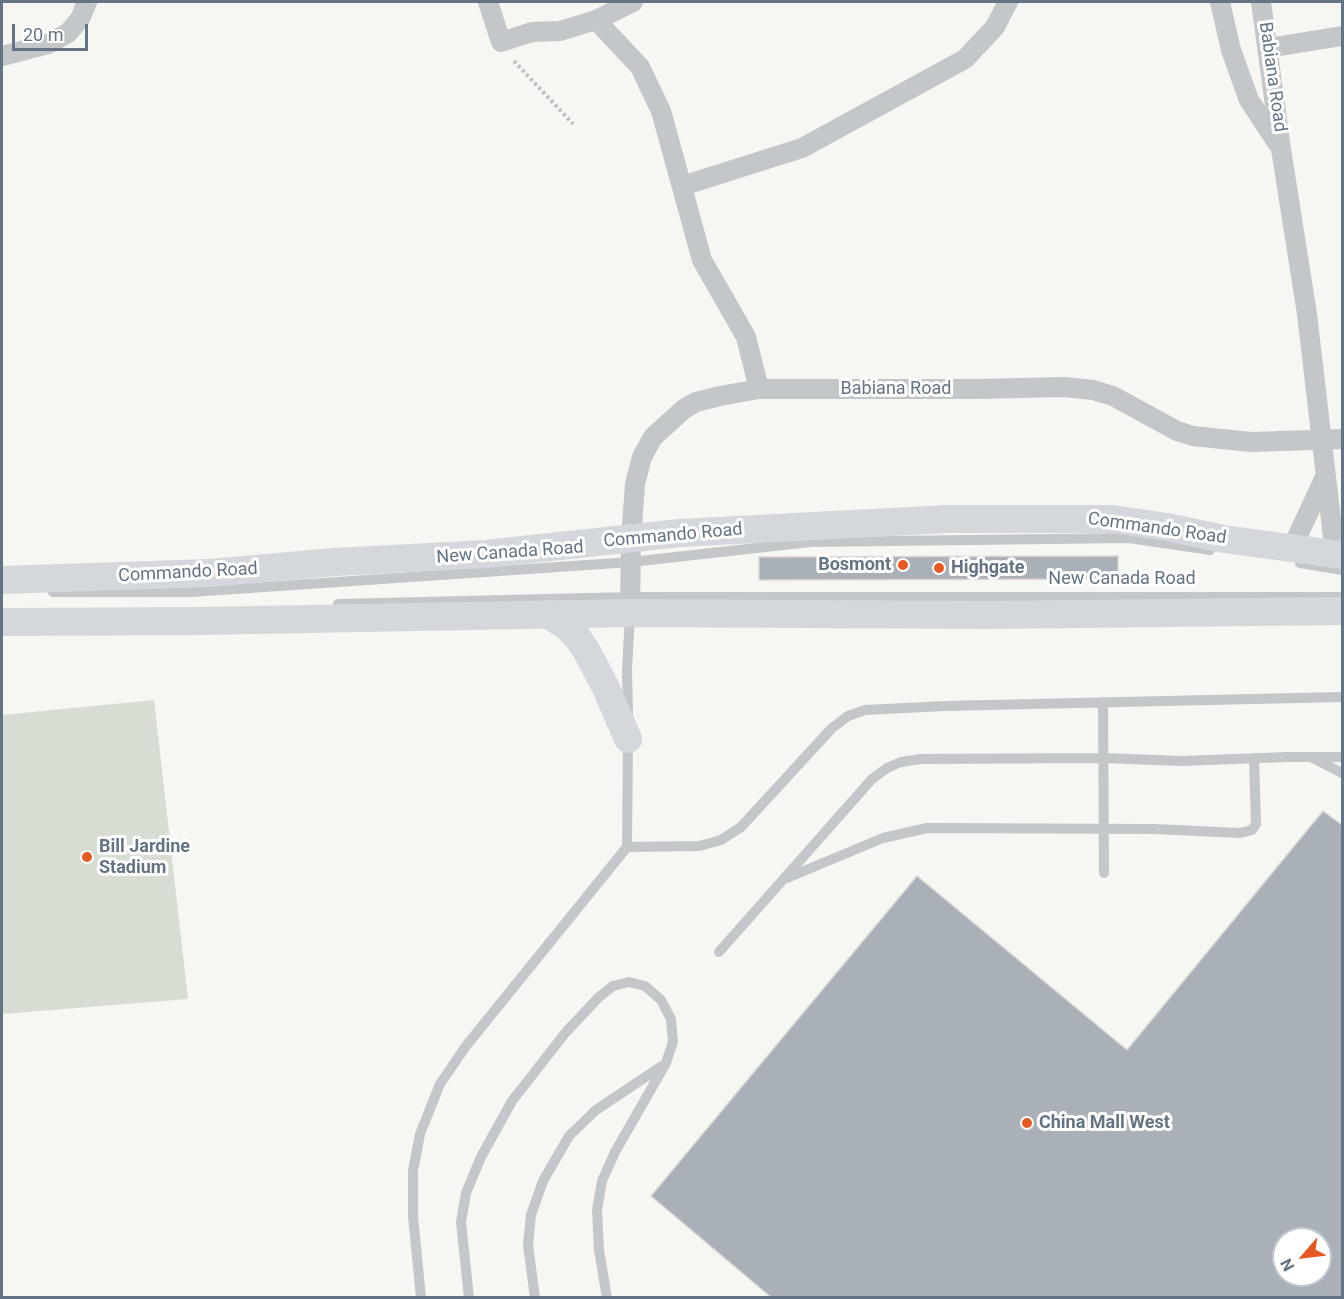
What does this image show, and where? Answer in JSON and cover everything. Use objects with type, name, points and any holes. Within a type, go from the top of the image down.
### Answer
[{"type":"main road","name":"Commando Road","points":[[2,580],[209,573],[335,562],[486,554],[631,550],[680,533],[948,519],[1113,519],[1167,527],[1289,554],[1340,560]]},
{"type":"main road","points":[[13,616],[201,621],[547,614],[630,605],[988,615],[1342,611]]},
{"type":"main road","points":[[547,614],[566,626],[586,650],[606,688],[628,739]]},
{"type":"street","points":[[2,56],[48,44],[68,33],[80,19],[87,2]]},
{"type":"street","points":[[488,2],[501,42],[532,32],[560,32],[596,20],[633,2]]},
{"type":"street","points":[[682,186],[802,148],[965,59],[995,27],[1008,2]]},
{"type":"street","points":[[1220,2],[1231,50],[1248,100],[1281,149]]},
{"type":"street","name":"Babiana Road","points":[[1261,2],[1306,314],[1326,477],[1340,560]]},
{"type":"street","points":[[596,20],[640,67],[661,111],[702,261],[746,337],[759,389]]},
{"type":"street","points":[[1268,48],[1342,36]]},
{"type":"street","name":"Babiana Road","points":[[630,605],[635,484],[642,457],[653,437],[684,409],[696,402],[759,389],[1064,387],[1113,396],[1177,431],[1193,436],[1251,442],[1342,439]]},
{"type":"street","points":[[1289,554],[1326,477]]},
{"type":"lane","name":"New Canada Road","points":[[37,592],[191,592],[631,550],[810,542],[1129,538],[1219,551]]},
{"type":"lane","name":"New Canada Road","points":[[323,605],[630,605],[987,595],[1342,597]]},
{"type":"lane","points":[[421,1298],[413,1216],[413,1171],[420,1134],[440,1084],[466,1046],[627,847],[627,669],[630,605]]},
{"type":"lane","points":[[2,611],[13,616]]},
{"type":"lane","points":[[627,847],[699,846],[721,840],[741,827],[832,728],[848,716],[865,710],[945,706],[1342,697]]},
{"type":"lane","points":[[1102,702],[1104,873]]},
{"type":"lane","points":[[1310,757],[1342,773]]},
{"type":"lane","points":[[719,952],[872,779],[887,768],[902,762],[921,759],[1103,758],[1181,761],[1342,757]]},
{"type":"lane","points":[[784,879],[883,838],[927,828],[1155,829],[1240,833],[1252,830],[1256,824],[1254,758]]},
{"type":"lane","points":[[469,1298],[460,1222],[466,1193],[481,1156],[512,1101],[566,1032],[599,997],[613,987],[629,982],[645,986],[661,1000],[671,1019],[673,1042],[666,1063],[615,1152],[602,1181],[597,1210],[599,1250],[607,1298]]},
{"type":"lane","points":[[535,1298],[528,1245],[531,1215],[543,1181],[569,1136],[596,1110],[666,1063]]},
{"type":"path","points":[[501,42],[522,71],[573,124]]},
{"type":"shaded area","name":"Bill Jardine Stadium","points":[[154,700],[188,999],[2,1014],[2,715]]},
{"type":"building","name":"Highgate","points":[[1118,556],[1118,579],[759,580],[759,557]]},
{"type":"building","name":"China Mall West","points":[[1323,811],[1342,825],[1342,1298],[772,1298],[651,1196],[917,876],[1127,1050]]},
{"type":"place","name":"Bosmont","points":[[903,565]]},
{"type":"place","name":"Highgate","points":[[939,568]]},
{"type":"place","name":"Bill Jardine Stadium","points":[[87,857]]},
{"type":"place","name":"China Mall West","points":[[1027,1123]]}]
